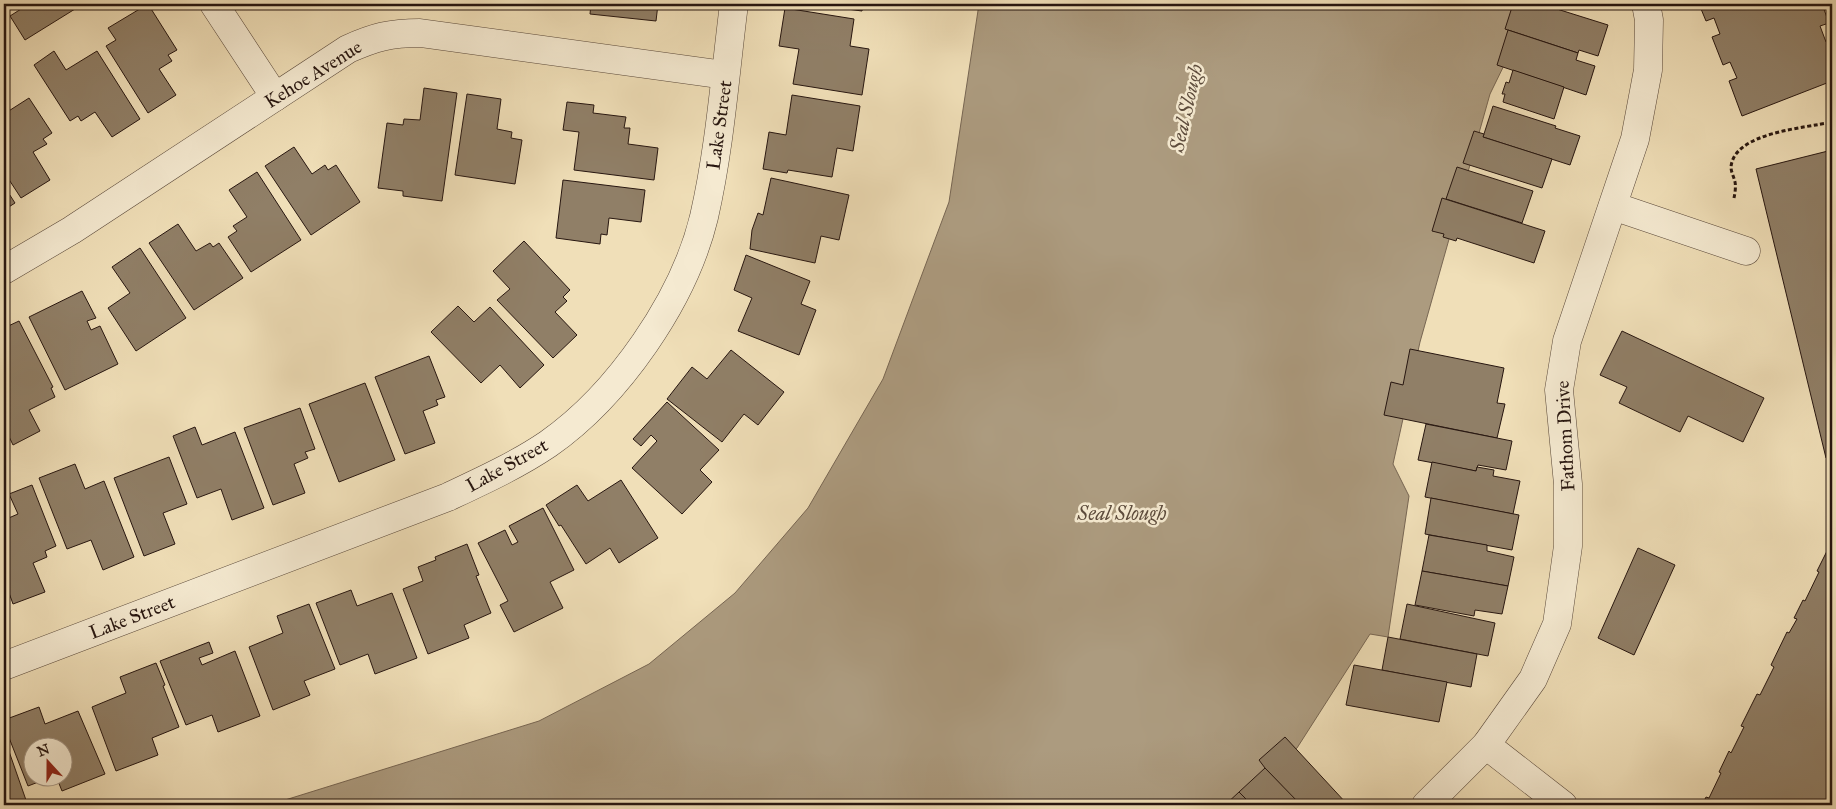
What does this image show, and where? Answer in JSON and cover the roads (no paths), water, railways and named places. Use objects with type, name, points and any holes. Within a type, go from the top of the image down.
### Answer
[{"type":"street","points":[[214,4],[275,97]]},
{"type":"street","name":"Lake Street","points":[[4,666],[448,497],[500,472],[549,444],[593,406],[631,364],[660,320],[686,268],[703,219],[712,174],[734,4]]},
{"type":"street","name":"Fathom Drive","points":[[1426,805],[1486,745],[1533,679],[1557,624],[1568,546],[1568,484],[1559,390],[1567,341],[1635,139],[1648,70],[1649,20],[1646,4]]},
{"type":"street","name":"Kehoe Avenue","points":[[4,270],[72,230],[348,49],[372,38],[396,33],[420,33],[725,75]]},
{"type":"street","points":[[1613,206],[1746,251]]},
{"type":"street","points":[[1486,745],[1563,805]]},
{"type":"water","name":"Seal Slough","points":[[979,4],[1534,4],[1490,94],[1420,342],[1393,464],[1409,496],[1388,637],[1370,634],[1297,748],[1232,805],[269,805],[539,721],[649,664],[735,593],[808,508],[883,379],[949,202]]}]
